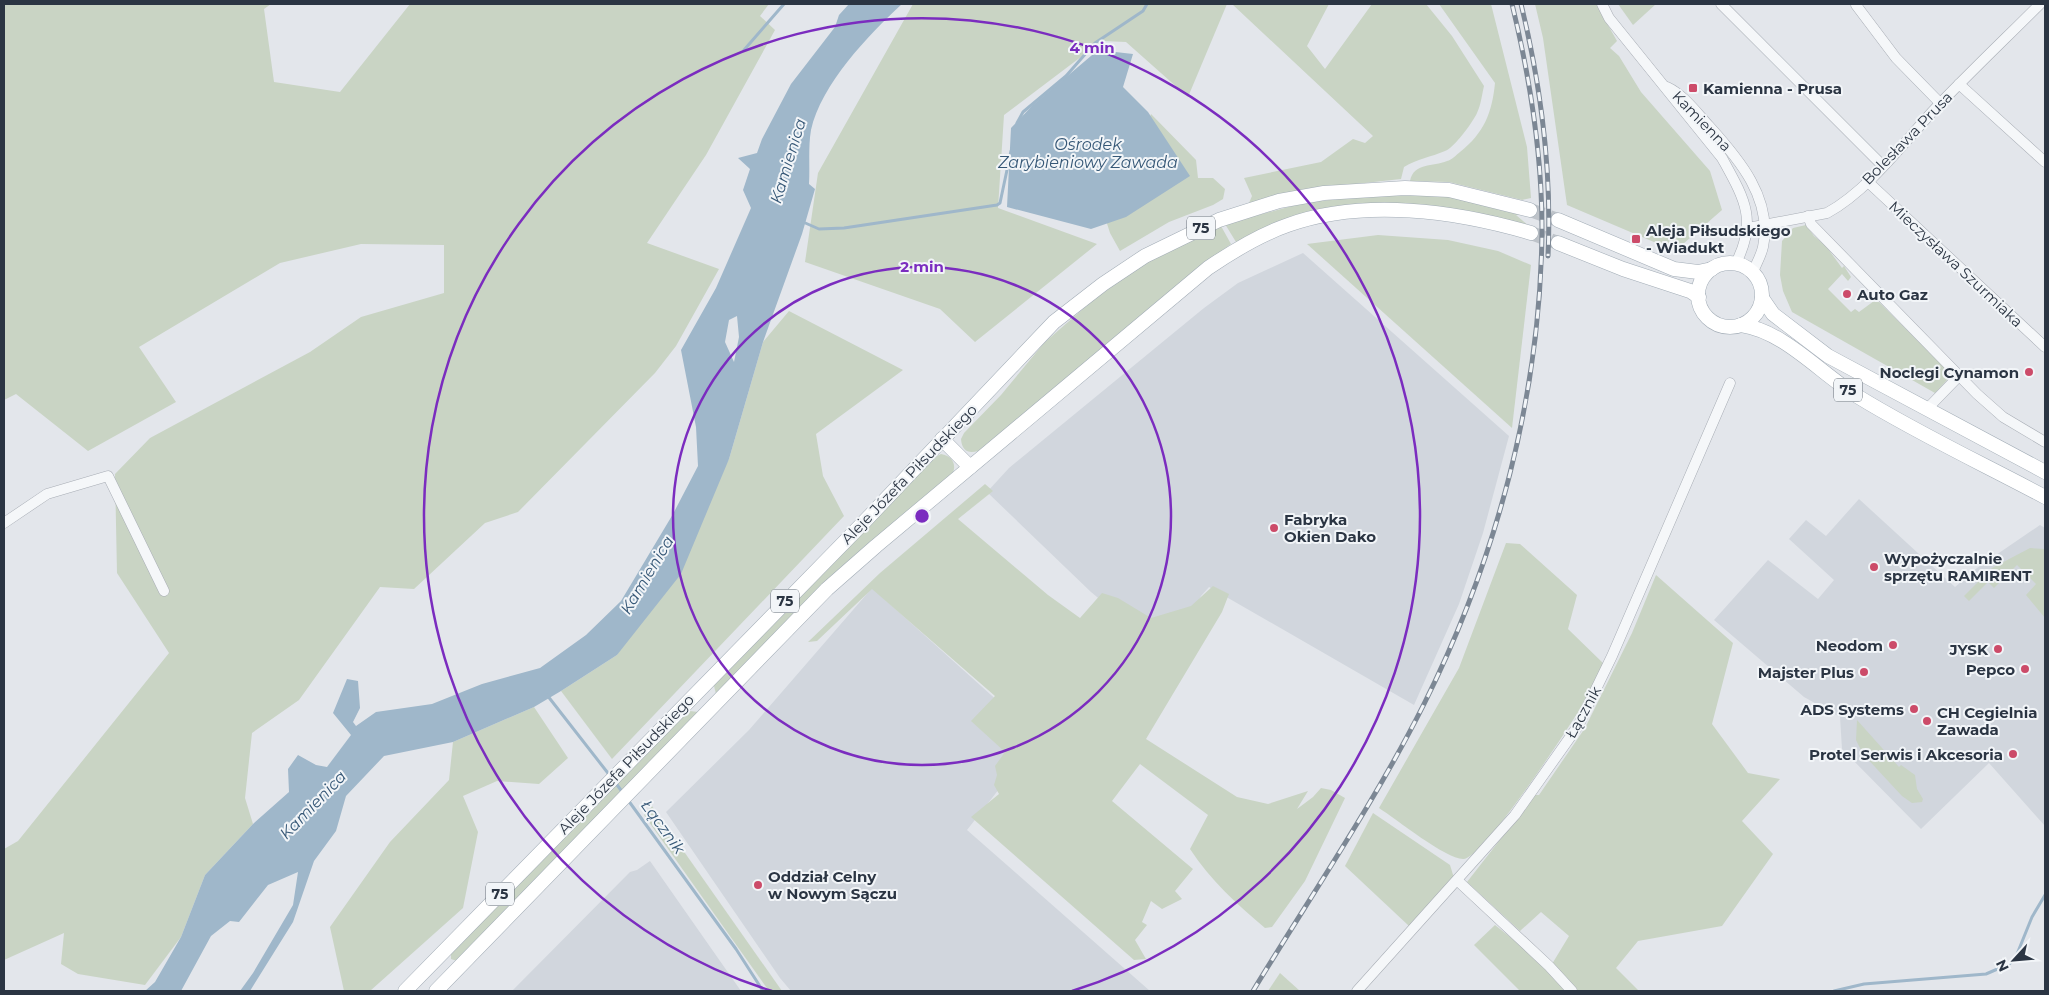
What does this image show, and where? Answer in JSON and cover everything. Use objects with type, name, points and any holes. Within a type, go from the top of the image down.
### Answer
[{"type":"main road","name":"Aleje Józefa Piłsudskiego","points":[[405,991],[1061,317],[1103,284],[1145,256],[1219,220],[1279,201],[1324,193],[1405,188],[1466,193],[1530,210]]},
{"type":"main road","name":"Aleje Józefa Piłsudskiego","points":[[436,991],[827,589],[1208,268],[1236,249],[1266,233],[1290,224],[1329,215],[1393,210],[1444,213],[1500,224],[1531,234]]},
{"type":"main road","points":[[1558,220],[1674,269],[1698,272],[1723,264],[1736,263],[1753,272]]},
{"type":"main road","points":[[1558,243],[1623,269],[1690,291],[1699,297],[1703,278],[1712,269]]},
{"type":"main road","name":"75","points":[[1753,272],[1760,283],[1762,298],[1773,314],[1828,356],[2045,472]]},
{"type":"main road","name":"75","points":[[1699,297],[1702,309],[1710,319],[1728,326],[1756,327],[1773,335],[1857,396],[2045,497]]},
{"type":"main road","points":[[1740,325],[1756,314],[1762,298]]},
{"type":"main road","points":[[942,439],[970,467]]},
{"type":"main road","points":[[436,959],[452,975]]},
{"type":"street","name":"Kamienna","points":[[1602,4],[1609,18],[1722,158],[1745,205],[1748,228],[1746,244],[1736,263]]},
{"type":"street","points":[[1721,4],[1882,165]]},
{"type":"street","points":[[1856,4],[1896,58],[1940,103]]},
{"type":"street","name":"Bolesława Prusa","points":[[1748,228],[1764,223],[1827,213],[1839,207],[1867,181],[1940,103],[2040,4]]},
{"type":"street","points":[[1959,84],[2045,162]]},
{"type":"street","name":"Kamienna","points":[[1664,85],[1684,99],[1739,160],[1760,199],[1764,223],[1763,247],[1753,272]]},
{"type":"street","name":"Mieczysława Szurmiaka","points":[[1867,181],[2045,347]]},
{"type":"street","points":[[1808,216],[1811,224],[1960,376],[2003,417],[2045,442]]},
{"type":"street","points":[[1926,409],[1960,376]]},
{"type":"street","name":"Łącznik","points":[[1357,991],[1458,881],[1515,815],[1578,726],[1612,656],[1730,382]]},
{"type":"street","points":[[2035,437],[2045,431]]},
{"type":"street","points":[[4,523],[47,494],[108,476],[164,591]]},
{"type":"street","points":[[1458,881],[1549,966],[1572,991]]},
{"type":"shaded area","points":[[1303,253],[1509,436],[1483,533],[1459,604],[1414,705],[1209,587],[1201,596],[1168,656],[1091,592],[987,492],[1009,468],[1204,308],[1238,283]]},
{"type":"shaded area","points":[[1859,499],[1955,587],[1977,568],[2040,525],[2045,528],[2045,826],[1989,763],[1921,829],[1842,749],[1840,717],[1804,697],[1714,620],[1768,560],[1818,599],[1834,580],[1789,539],[1806,520],[1826,536]]},
{"type":"shaded area","points":[[872,588],[1039,738],[967,830],[1150,991],[791,991],[780,978],[666,812],[749,730]]},
{"type":"shaded area","points":[[650,861],[741,991],[512,991],[630,872],[637,870]]},
{"type":"green space","points":[[4,4],[271,4],[264,9],[274,82],[340,92],[410,4],[769,4],[760,16],[775,30],[706,155],[647,243],[719,269],[676,346],[655,373],[518,512],[485,523],[414,589],[380,587],[299,700],[252,733],[245,798],[253,824],[205,875],[181,937],[145,985],[78,974],[61,964],[64,933],[4,960],[4,849],[18,841],[169,653],[117,573],[115,474],[150,438],[310,352],[361,317],[444,293],[444,245],[361,244],[280,263],[139,347],[176,402],[88,451],[16,394],[4,400]]},
{"type":"green space","points":[[913,4],[1227,4],[1188,97],[1126,42],[1102,41],[1004,115],[998,208],[1097,244],[975,342],[940,309],[805,262],[818,173]]},
{"type":"green space","points":[[1232,4],[1329,4],[1307,46],[1325,69],[1372,4],[1426,4],[1452,36],[1484,86],[1477,113],[1458,140],[1449,149],[1404,167],[1401,179],[1337,186],[1249,203],[1252,196],[1244,178],[1321,162],[1353,139],[1365,143],[1373,136]]},
{"type":"green space","points":[[1439,4],[1491,4],[1527,147],[1531,198],[1522,200],[1449,182],[1410,181],[1412,175],[1420,168],[1449,160],[1468,145],[1481,130],[1489,113],[1494,94],[1495,83]]},
{"type":"green space","points":[[1535,4],[1596,4],[1617,41],[1610,48],[1619,56],[1641,92],[1710,171],[1722,210],[1675,251],[1567,205],[1543,38]]},
{"type":"green space","points":[[1618,4],[1656,4],[1633,25]]},
{"type":"green space","points":[[1151,114],[1196,160],[1198,178],[1213,178],[1225,189],[1223,199],[1213,205],[1169,222],[1120,251],[1110,233],[1104,214],[1142,140]]},
{"type":"green space","points":[[1374,195],[1440,195],[1523,215],[1516,215],[1530,227],[1373,206],[1236,242],[1225,224],[1303,203]]},
{"type":"green space","points":[[1806,225],[1814,236],[1826,246],[1842,268],[1844,266],[1851,277],[1848,281],[1842,274],[1828,289],[1851,312],[1855,309],[1859,312],[1874,301],[1879,302],[1948,371],[1948,379],[1935,393],[1792,312],[1783,291],[1780,275],[1782,241],[1793,228]]},
{"type":"green space","points":[[1221,226],[1231,244],[1209,260],[984,448],[969,452],[964,448],[961,439],[964,433],[1001,395],[1044,343],[1092,301],[1144,263]]},
{"type":"green space","points":[[1378,235],[1448,240],[1498,251],[1531,265],[1512,428],[1307,244]]},
{"type":"green space","points":[[789,311],[903,370],[816,434],[823,476],[844,516],[612,759],[561,691],[617,655],[729,459],[763,342]]},
{"type":"green space","points":[[941,454],[953,462],[952,475],[716,694],[714,686],[716,681],[935,457]]},
{"type":"green space","points":[[985,484],[993,491],[958,519],[1048,595],[1080,618],[1102,593],[1118,598],[1151,618],[1191,606],[1213,586],[1229,594],[1222,612],[1146,739],[1237,797],[1268,804],[1308,791],[1297,809],[1313,797],[1321,788],[1331,790],[1345,798],[1305,881],[1272,927],[1265,928],[1234,901],[1206,871],[1190,849],[1208,815],[1140,764],[1112,801],[1193,869],[1175,891],[1182,899],[1162,909],[1151,901],[1142,922],[1147,925],[1135,940],[1146,959],[1134,960],[971,817],[999,794],[994,785],[997,775],[995,766],[1005,752],[971,721],[995,696],[872,589],[817,641],[808,642],[880,573]]},
{"type":"green space","points":[[1506,543],[1520,544],[1577,595],[1568,629],[1604,664],[1590,694],[1565,733],[1507,815],[1489,838],[1473,853],[1463,859],[1445,853],[1433,846],[1379,808],[1459,668]]},
{"type":"green space","points":[[2030,548],[2045,549],[2045,618],[2026,595],[2036,584],[2017,565],[1994,588],[1988,582],[1969,601],[1964,596],[1992,568]]},
{"type":"green space","points":[[1656,575],[1733,643],[1712,724],[1748,773],[1780,779],[1742,821],[1773,854],[1722,926],[1638,941],[1616,968],[1639,991],[1578,991],[1552,964],[1569,936],[1541,912],[1520,931],[1467,882],[1535,795],[1539,795],[1585,728],[1632,633]]},
{"type":"green space","points":[[534,707],[568,758],[539,784],[497,781],[463,796],[478,832],[463,908],[370,991],[344,991],[330,927],[390,842],[449,780],[453,742]]},
{"type":"green space","points":[[690,711],[698,712],[457,961],[451,959],[451,953],[683,715]]},
{"type":"green space","points":[[1857,720],[1899,767],[1901,765],[1915,775],[1917,789],[1923,799],[1922,802],[1912,803],[1902,796],[1863,754],[1856,740]]},
{"type":"green space","points":[[652,806],[782,991],[769,991],[644,815]]},
{"type":"green space","points":[[1373,813],[1450,865],[1454,878],[1409,926],[1345,866]]},
{"type":"green space","points":[[1495,925],[1534,956],[1566,991],[1520,991],[1474,945]]},
{"type":"green space","points":[[1280,973],[1300,991],[1268,991]]},
{"type":"water","name":"Kamienica","points":[[849,4],[902,4],[875,30],[848,62],[835,79],[816,113],[811,130],[809,150],[809,184],[815,189],[802,234],[763,342],[729,459],[681,574],[617,655],[561,691],[534,707],[453,742],[384,756],[346,796],[336,831],[314,861],[293,922],[250,991],[240,991],[253,973],[293,905],[298,872],[268,885],[239,922],[230,921],[211,936],[181,991],[145,991],[155,982],[181,937],[205,875],[253,824],[289,792],[288,769],[298,755],[316,765],[327,767],[351,735],[333,713],[347,679],[358,681],[360,708],[353,722],[356,726],[376,712],[432,704],[482,684],[540,668],[586,635],[621,601],[673,514],[698,466],[696,427],[681,350],[716,288],[751,208],[743,190],[750,169],[738,158],[757,153],[762,139],[791,84],[835,27],[839,15]],"holes":[[[737,316],[739,337],[734,362],[725,342],[729,320]]]},
{"type":"water","name":"Ośrodek Zarybieniowy Zawada","points":[[1098,50],[1133,54],[1123,87],[1148,112],[1190,176],[1126,217],[1091,229],[1007,207],[1011,128],[1032,106]]},
{"type":"waterway","points":[[744,50],[784,4]]},
{"type":"waterway","points":[[1017,123],[1023,112],[1066,76],[1095,43],[1143,11],[1147,4]]},
{"type":"waterway","points":[[803,222],[819,229],[844,228],[997,205],[1000,203],[1011,151]]},
{"type":"waterway","name":"Łącznik","points":[[547,695],[611,777]]},
{"type":"waterway","name":"Łącznik","points":[[615,782],[623,793]]},
{"type":"waterway","name":"Łącznik","points":[[628,800],[736,949],[763,991]]},
{"type":"waterway","points":[[1834,991],[1864,984],[1986,974],[2009,964],[2015,959],[2032,917],[2045,895]]},
{"type":"tunnel","points":[[1530,210],[1558,220]]},
{"type":"tunnel","points":[[1531,233],[1558,243]]},
{"type":"railway","points":[[1253,991],[1385,777],[1424,704],[1450,648],[1473,591],[1493,533],[1510,473],[1523,413],[1533,352],[1540,291],[1542,229],[1540,172],[1534,116],[1512,4]]},
{"type":"railway","points":[[1521,4],[1534,66],[1544,129],[1548,192],[1548,256]]},
{"type":"place","name":"Kamienna - Prusa","points":[[1693,88]]},
{"type":"place","name":"Aleja Piłsudskiego - Wiadukt","points":[[1636,239]]},
{"type":"place","name":"Auto Gaz","points":[[1847,294]]},
{"type":"place","name":"Noclegi Cynamon","points":[[2029,372]]},
{"type":"place","name":"Fabryka Okien Dako","points":[[1274,528]]},
{"type":"place","name":"Wypożyczalnie sprzętu RAMIRENT","points":[[1874,567]]},
{"type":"place","name":"Neodom","points":[[1893,645]]},
{"type":"place","name":"JYSK","points":[[1998,649]]},
{"type":"place","name":"Pepco","points":[[2025,669]]},
{"type":"place","name":"Majster Plus","points":[[1864,672]]},
{"type":"place","name":"ADS Systems","points":[[1914,709]]},
{"type":"place","name":"CH Cegielnia Zawada","points":[[1927,721]]},
{"type":"place","name":"Protel Serwis i Akcesoria","points":[[2013,754]]},
{"type":"place","name":"Oddział Celny w Nowym Sączu","points":[[758,885]]}]
